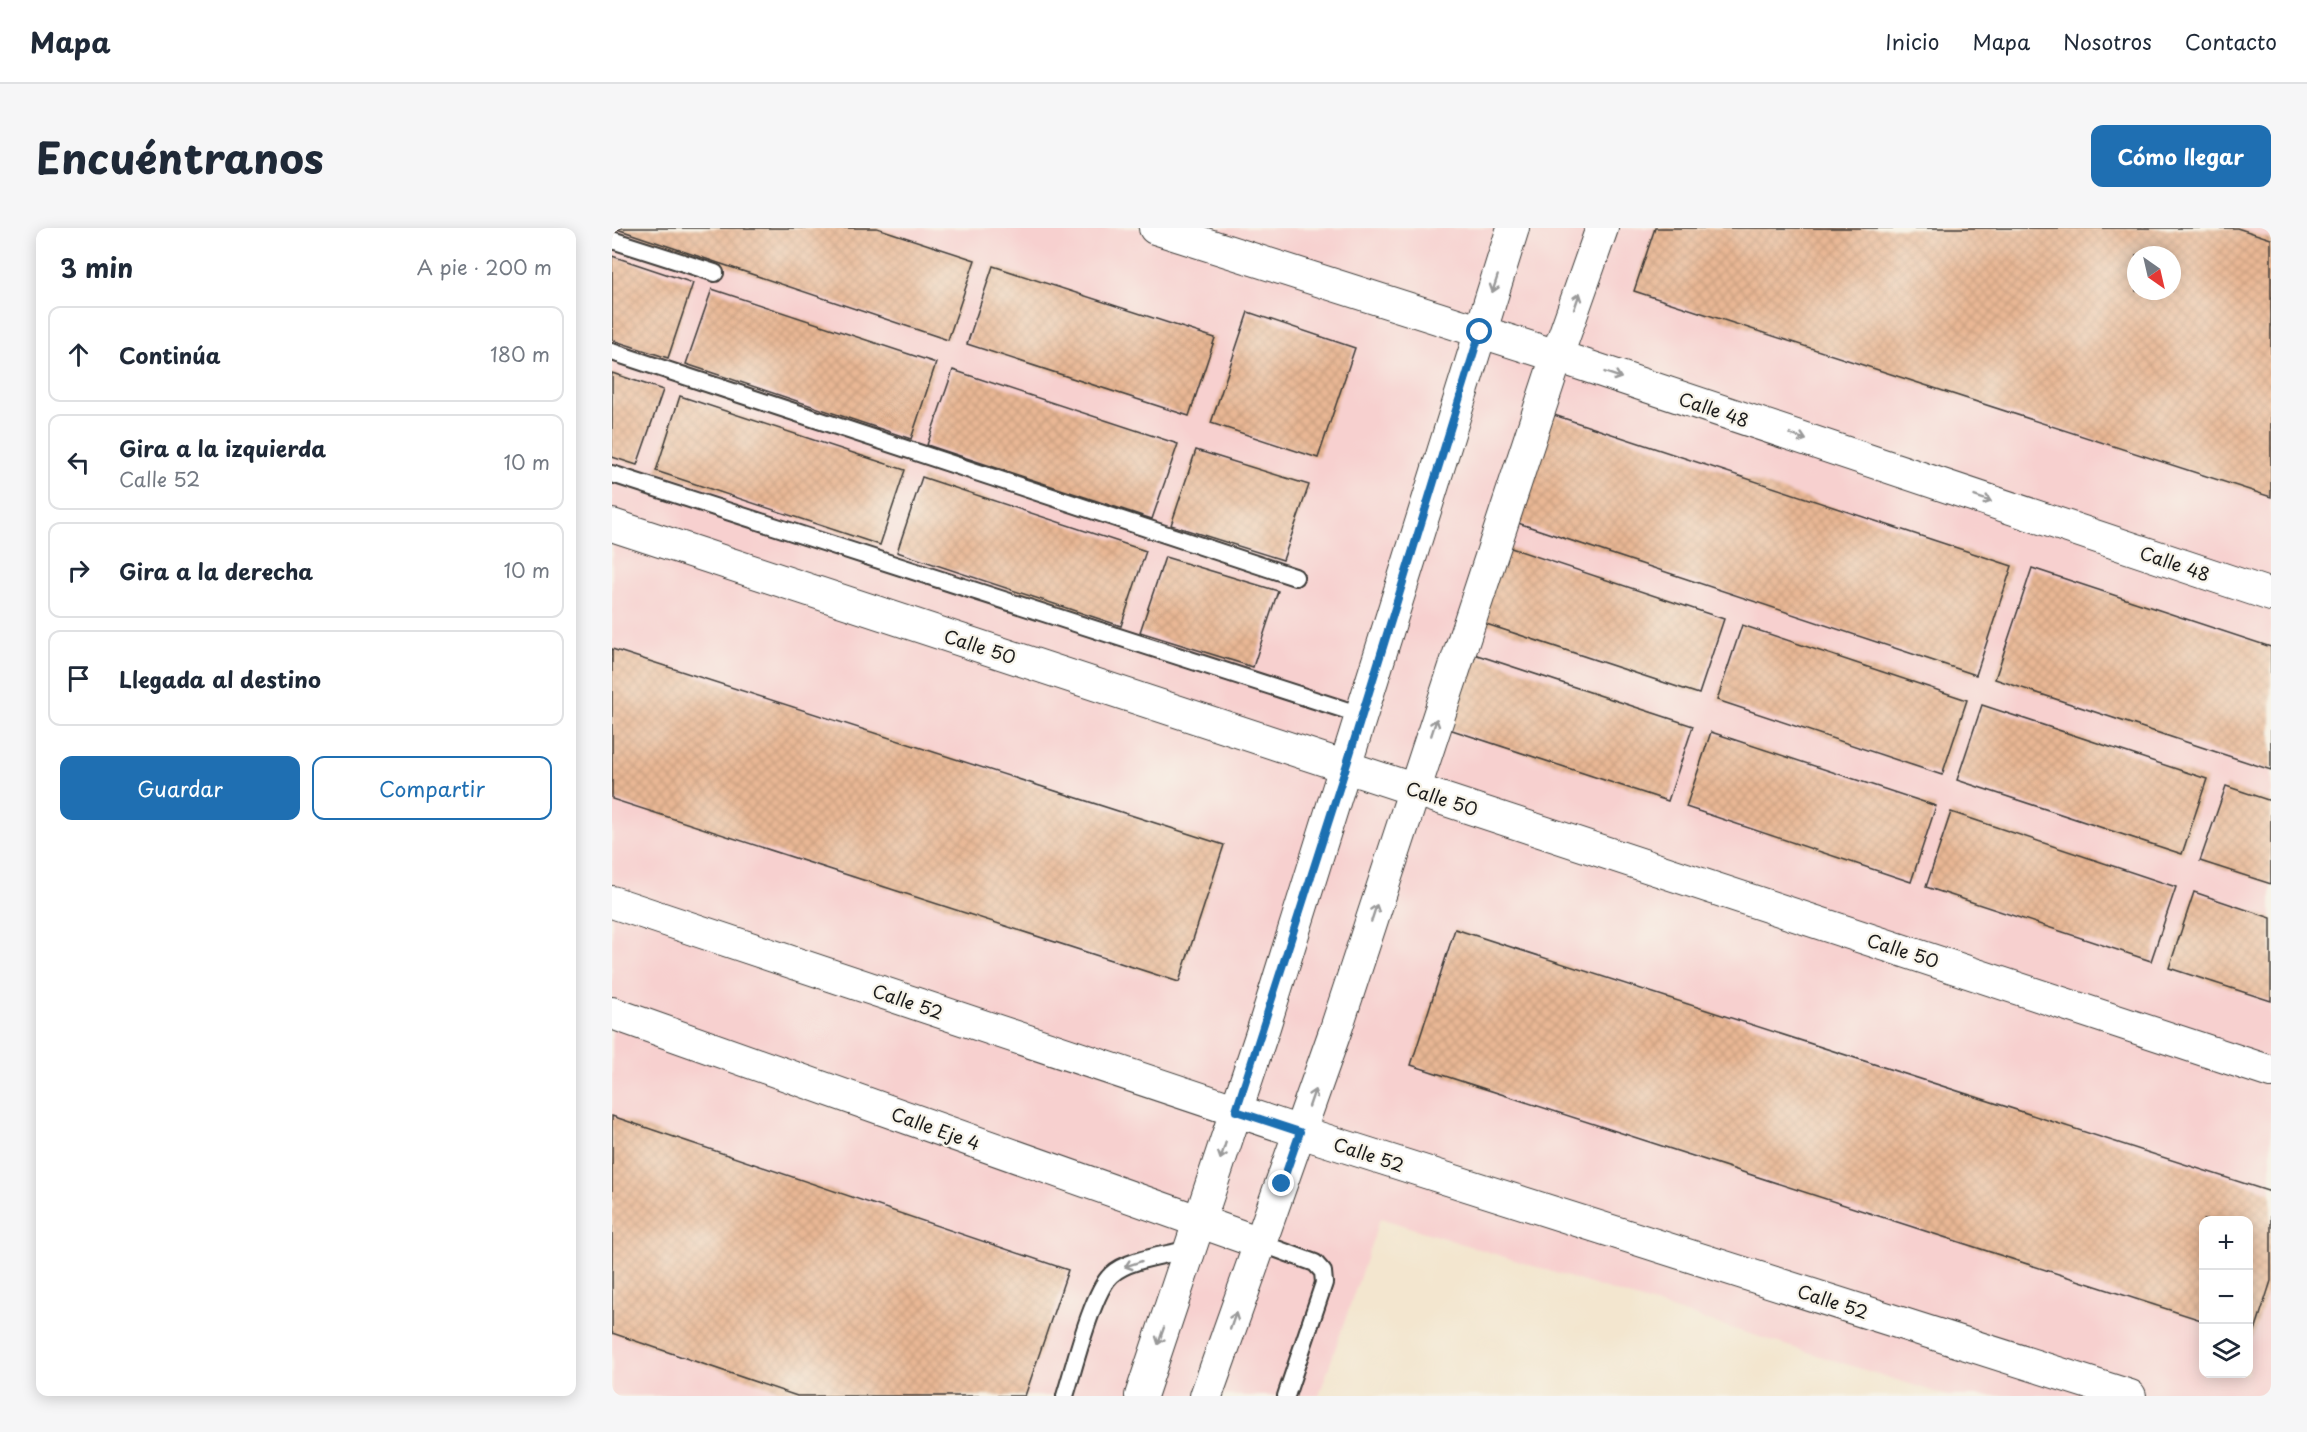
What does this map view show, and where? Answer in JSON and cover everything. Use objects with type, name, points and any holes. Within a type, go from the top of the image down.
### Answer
[{"type":"street","name":"Calle 48","points":[[1155,228],[1557,356],[2271,595]]},
{"type":"street","points":[[1141,1396],[1236,1111],[1346,767],[1513,228]]},
{"type":"street","points":[[1206,1396],[1300,1132],[1557,356],[1602,228]]},
{"type":"street","name":"Calle 50","points":[[612,525],[2271,1072]]},
{"type":"street","name":"Calle 52","points":[[612,902],[1300,1132],[2130,1396]]},
{"type":"street","name":"Calle Eje 4","points":[[612,1013],[1195,1235],[1260,1243]]},
{"type":"lane","points":[[612,240],[715,273]]},
{"type":"lane","points":[[612,352],[1295,578]]},
{"type":"lane","points":[[612,474],[1361,715]]},
{"type":"lane","points":[[1065,1396],[1098,1294],[1111,1275],[1129,1264],[1195,1235]]},
{"type":"lane","points":[[1260,1243],[1315,1263],[1323,1272],[1324,1283],[1286,1396]]},
{"type":"shaded area","points":[[612,228],[2271,228],[2271,1396],[1948,1396],[1380,1218],[1319,1396],[612,1396]]},
{"type":"building","points":[[614,228],[877,228],[975,260],[948,340]]},
{"type":"building","points":[[1655,228],[2237,228],[2271,239],[2271,497],[1634,291]]},
{"type":"building","points":[[612,256],[693,283],[668,358],[612,340]]},
{"type":"building","points":[[993,266],[1215,338],[1189,416],[967,344]]},
{"type":"building","points":[[712,289],[936,363],[911,439],[686,364]]},
{"type":"building","points":[[1248,312],[1355,348],[1318,458],[1211,423]]},
{"type":"building","points":[[953,370],[1178,444],[1152,519],[927,445]]},
{"type":"building","points":[[612,373],[663,390],[637,465],[612,457]]},
{"type":"building","points":[[680,396],[905,470],[880,545],[656,471]]},
{"type":"building","points":[[1551,414],[2012,566],[1976,675],[1515,522]]},
{"type":"building","points":[[1196,450],[1309,485],[1283,560],[1171,525]]},
{"type":"building","points":[[922,477],[1146,551],[1121,626],[897,552]]},
{"type":"building","points":[[1499,544],[1724,619],[1699,694],[1474,620]]},
{"type":"building","points":[[1165,557],[1278,591],[1253,667],[1140,632]]},
{"type":"building","points":[[2032,568],[2271,647],[2271,770],[1995,679]]},
{"type":"building","points":[[1742,625],[1967,700],[1942,775],[1717,700]]},
{"type":"building","points":[[612,649],[1224,845],[1179,982],[612,799]]},
{"type":"building","points":[[1468,652],[1693,726],[1668,801],[1443,727]]},
{"type":"building","points":[[1982,705],[2207,779],[2182,854],[1957,780]]},
{"type":"building","points":[[1711,732],[1936,806],[1911,882],[1686,807]]},
{"type":"building","points":[[2226,786],[2271,801],[2271,884],[2200,861]]},
{"type":"building","points":[[1951,812],[2176,887],[2151,961],[1926,887]]},
{"type":"building","points":[[2194,892],[2271,918],[2271,1001],[2169,968]]},
{"type":"building","points":[[1455,929],[2271,1192],[2271,1281],[2253,1337],[2253,1216],[2199,1216],[2199,1319],[1411,1065]]},
{"type":"building","points":[[612,1116],[1068,1270],[1025,1396],[797,1396],[612,1333]]},
{"type":"route","points":[[1282,1184],[1300,1132],[1236,1111],[1346,767],[1480,332]]}]
